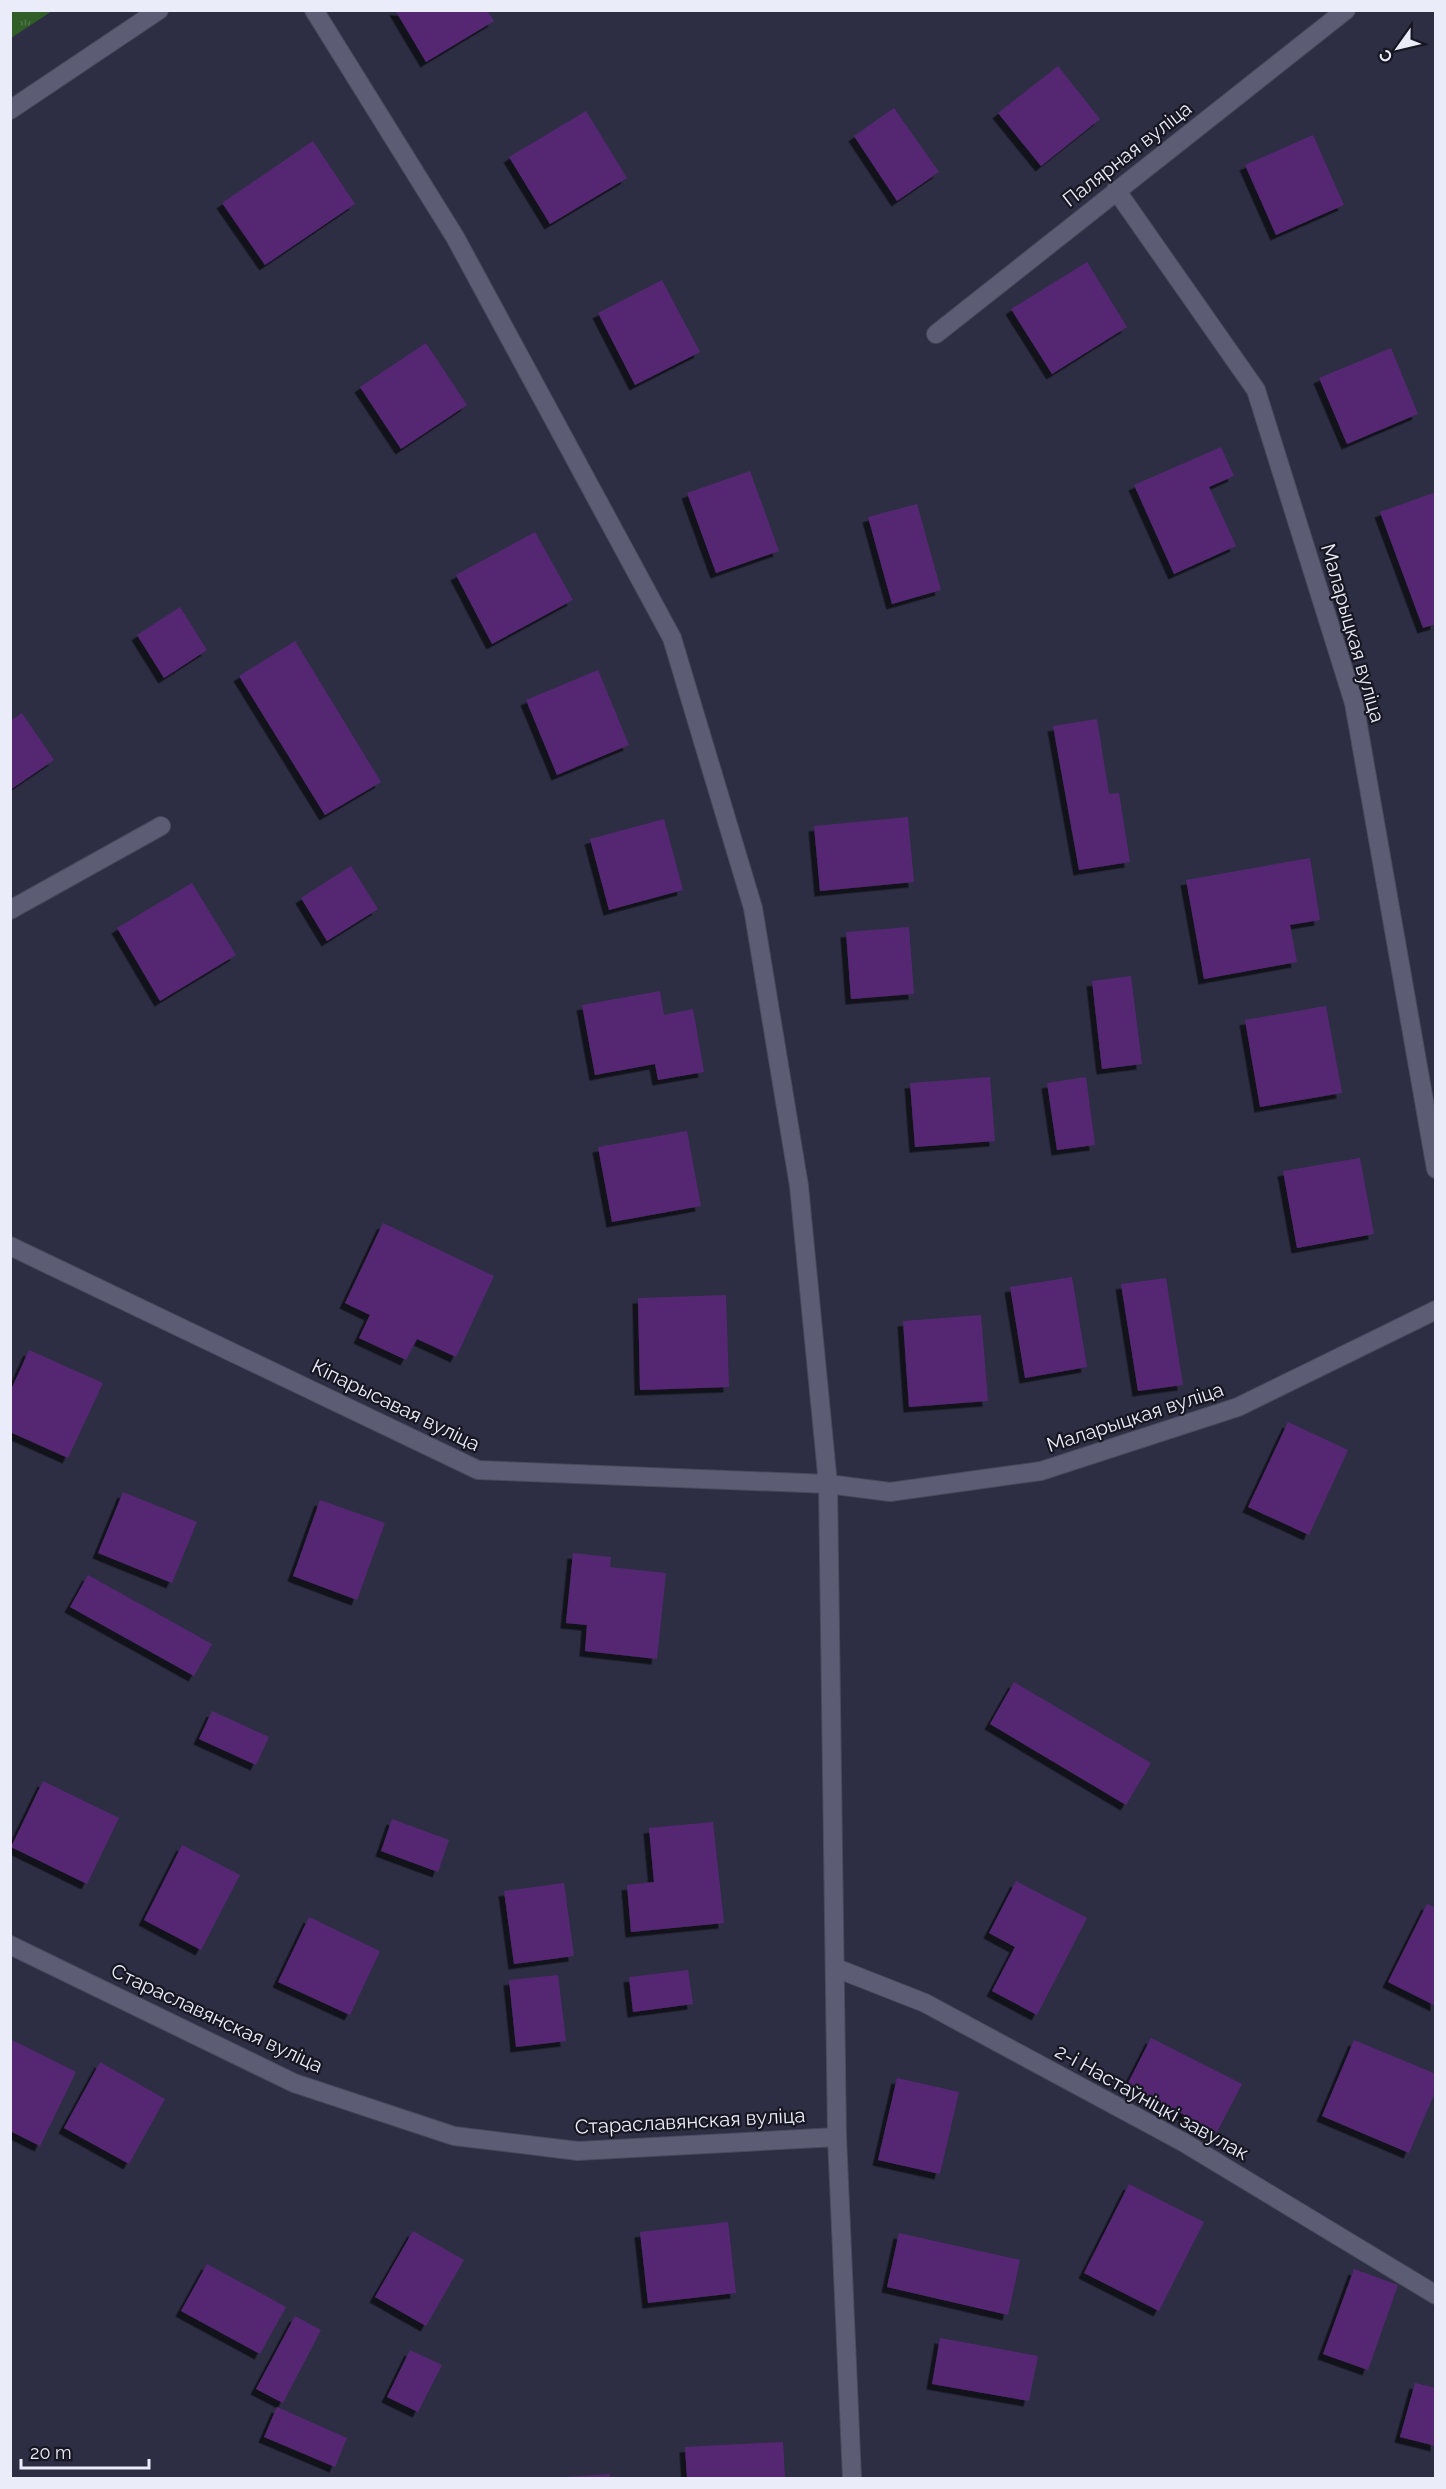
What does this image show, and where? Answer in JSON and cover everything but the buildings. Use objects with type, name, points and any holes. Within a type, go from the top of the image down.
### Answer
[{"type":"street","points":[[10,110],[159,10]]},
{"type":"street","points":[[314,10],[455,237],[672,638],[753,908],[799,1185],[828,1484],[837,2137],[852,2478]]},
{"type":"street","name":"Палярная вуліца","points":[[936,334],[1346,10]]},
{"type":"street","name":"Маларыцкая вуліца","points":[[1116,190],[1256,390],[1354,703],[1436,1169]]},
{"type":"street","points":[[10,910],[161,826]]},
{"type":"street","name":"Кіпарысавая вуліца","points":[[10,1246],[478,1470],[828,1484]]},
{"type":"street","name":"Маларыцкая вуліца","points":[[828,1484],[890,1492],[1041,1471],[1238,1407],[1436,1310]]},
{"type":"street","name":"Стараславянская вуліца","points":[[10,1945],[294,2083],[454,2136],[578,2151],[837,2137]]},
{"type":"street","name":"2-і Настаўніцкі завулак","points":[[836,1968],[925,2003],[1172,2137],[1436,2295]]},
{"type":"green space","points":[[11,10],[52,10],[52,11],[11,38]]}]
